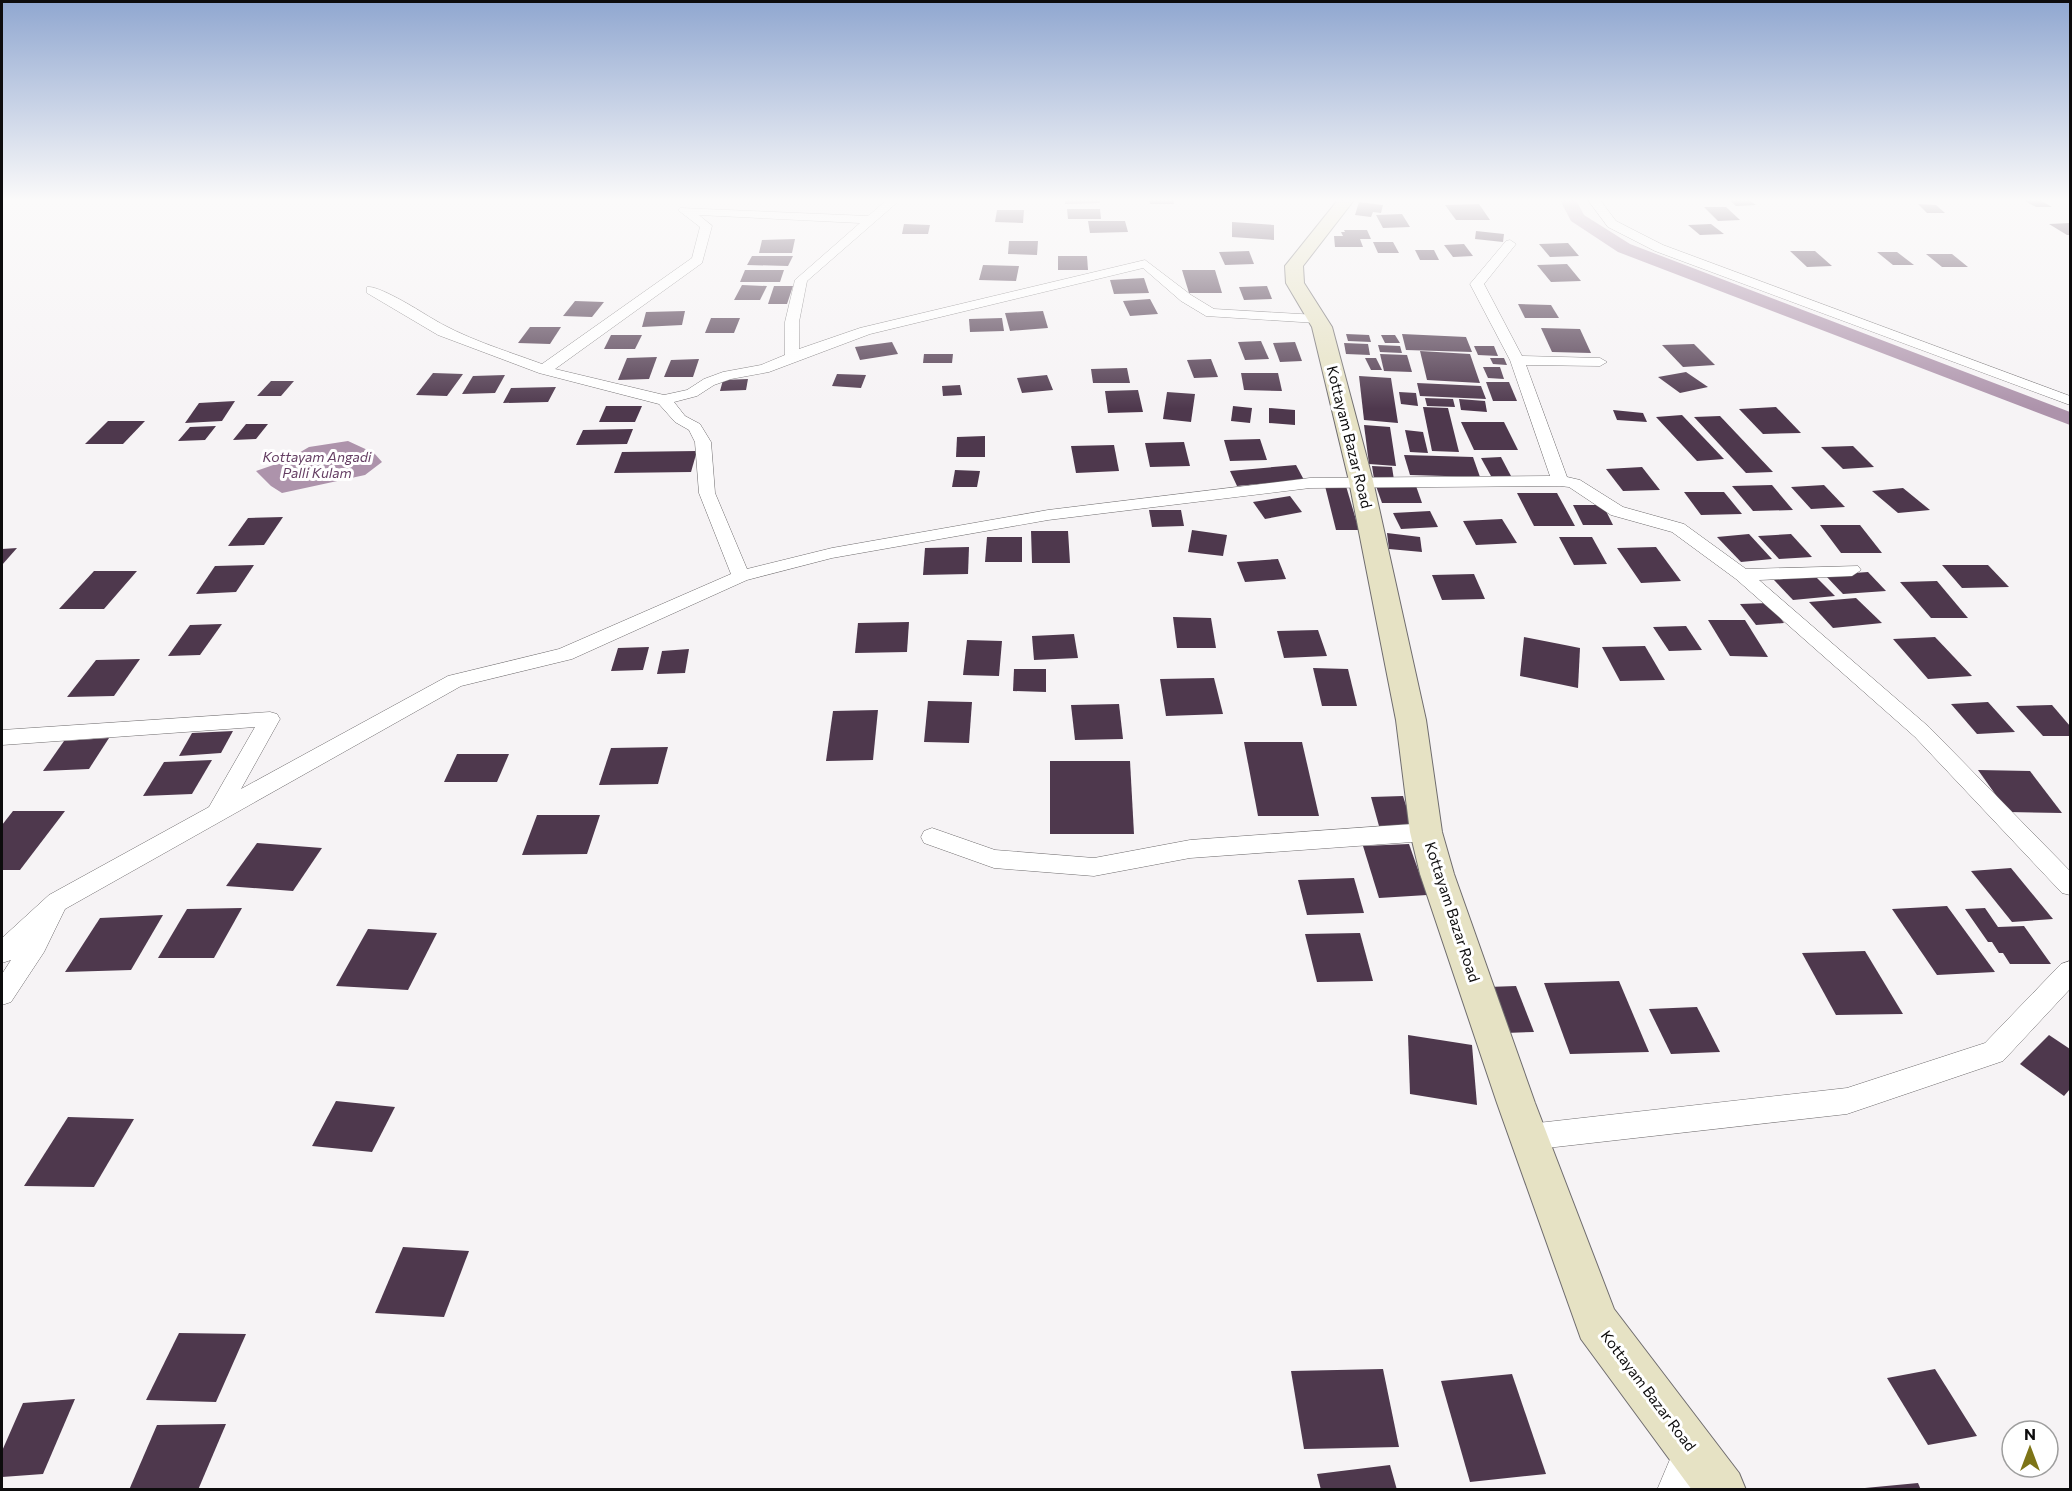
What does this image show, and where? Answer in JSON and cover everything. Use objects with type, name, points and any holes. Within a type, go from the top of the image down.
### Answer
[{"type":"main road","name":"Kottayam Bazar Road","points":[[1294,270],[1295,283],[1323,327],[1361,482],[1411,720],[1426,832],[1437,874],[1529,1137],[1597,1323],[1722,1490]]},
{"type":"street","points":[[544,370],[685,270]]},
{"type":"street","points":[[792,357],[792,322],[801,280],[813,270]]},
{"type":"street","points":[[372,290],[386,300],[396,302],[443,332],[544,370],[631,394],[664,400],[692,393],[709,382],[728,375],[764,369],[865,331],[1121,270]]},
{"type":"street","points":[[1151,270],[1186,298],[1211,313],[1317,319]]},
{"type":"street","points":[[1490,270],[1478,284],[1517,360],[1560,481]]},
{"type":"street","points":[[1717,270],[2070,401]]},
{"type":"street","points":[[1517,360],[1600,362]]},
{"type":"street","points":[[664,400],[680,419],[695,427],[703,442],[708,494],[741,576]]},
{"type":"street","points":[[2,994],[33,935],[57,902],[455,681],[565,654],[741,576],[832,553],[1048,515],[1311,483],[1560,481],[1575,483],[1617,511],[1678,528],[1742,574],[1922,732],[2070,886]]},
{"type":"street","points":[[1742,574],[1851,570]]},
{"type":"street","points":[[2,737],[270,719],[216,815]]},
{"type":"street","points":[[932,837],[994,859],[1094,867],[1190,849],[1426,832]]},
{"type":"street","points":[[2,953],[33,935]]},
{"type":"street","points":[[1529,1137],[1847,1101],[1994,1052],[2070,972]]},
{"type":"street","points":[[1674,1490],[1691,1449]]},
{"type":"water","name":"Kottayam Angadi Palli Kulam","points":[[348,441],[374,453],[382,462],[365,475],[282,493],[256,471],[285,461],[309,447]]},
{"type":"building","points":[[745,270],[784,270],[780,282],[740,282]]},
{"type":"building","points":[[982,270],[1018,270],[1016,281],[979,280]]},
{"type":"building","points":[[1182,270],[1215,270],[1222,293],[1189,293]]},
{"type":"building","points":[[1541,270],[1572,270],[1581,281],[1551,282]]},
{"type":"building","points":[[1144,278],[1149,293],[1114,294],[1110,280]]},
{"type":"building","points":[[742,285],[767,286],[760,300],[734,300]]},
{"type":"building","points":[[774,286],[793,286],[787,304],[768,304]]},
{"type":"building","points":[[1267,286],[1272,299],[1244,300],[1239,287]]},
{"type":"building","points":[[1150,299],[1158,314],[1130,316],[1123,301]]},
{"type":"building","points":[[575,301],[604,302],[592,317],[563,316]]},
{"type":"building","points":[[1518,304],[1551,305],[1559,318],[1525,318]]},
{"type":"building","points":[[685,311],[682,325],[642,327],[646,312]]},
{"type":"building","points":[[1043,311],[1048,328],[1010,331],[1005,313]]},
{"type":"building","points":[[711,318],[740,318],[734,333],[705,333]]},
{"type":"building","points":[[1002,318],[1004,331],[970,332],[969,319]]},
{"type":"building","points":[[530,327],[561,327],[550,344],[518,343]]},
{"type":"building","points":[[1541,328],[1580,329],[1591,353],[1552,352]]},
{"type":"building","points":[[1346,334],[1369,335],[1371,342],[1348,341]]},
{"type":"building","points":[[1402,334],[1466,337],[1472,352],[1406,350]]},
{"type":"building","points":[[611,335],[642,335],[635,349],[604,349]]},
{"type":"building","points":[[1381,335],[1395,335],[1400,343],[1385,343]]},
{"type":"building","points":[[1261,341],[1269,359],[1245,360],[1238,342]]},
{"type":"building","points":[[892,342],[898,354],[860,360],[855,347]]},
{"type":"building","points":[[1295,342],[1302,361],[1280,362],[1273,343]]},
{"type":"building","points":[[1344,343],[1368,344],[1370,355],[1346,354]]},
{"type":"building","points":[[1694,344],[1715,365],[1683,367],[1662,345]]},
{"type":"building","points":[[1378,345],[1400,346],[1402,353],[1380,352]]},
{"type":"building","points":[[1474,346],[1494,346],[1498,356],[1478,355]]},
{"type":"building","points":[[1420,351],[1470,354],[1480,383],[1427,380]]},
{"type":"building","points":[[924,354],[953,354],[952,363],[923,363]]},
{"type":"building","points":[[1380,354],[1407,355],[1412,372],[1384,371]]},
{"type":"building","points":[[657,357],[649,379],[618,380],[627,358]]},
{"type":"building","points":[[1365,358],[1376,358],[1382,370],[1371,370]]},
{"type":"building","points":[[1490,358],[1504,358],[1507,365],[1493,364]]},
{"type":"building","points":[[699,359],[693,377],[664,377],[671,360]]},
{"type":"building","points":[[1211,359],[1218,377],[1194,378],[1187,360]]},
{"type":"building","points":[[1483,367],[1500,367],[1504,379],[1488,378]]},
{"type":"building","points":[[1127,368],[1130,383],[1093,383],[1091,369]]},
{"type":"building","points":[[1686,372],[1708,387],[1680,393],[1658,377]]},
{"type":"building","points":[[433,373],[463,374],[447,396],[416,395]]},
{"type":"building","points":[[1241,373],[1278,373],[1282,391],[1244,390]]},
{"type":"building","points":[[837,374],[866,375],[861,388],[832,386]]},
{"type":"building","points":[[505,375],[495,393],[462,394],[473,376]]},
{"type":"building","points":[[1047,375],[1053,390],[1022,393],[1017,378]]},
{"type":"building","points":[[1359,376],[1391,378],[1398,423],[1364,420]]},
{"type":"building","points":[[748,379],[746,390],[720,391],[723,380]]},
{"type":"building","points":[[271,381],[294,381],[281,396],[257,396]]},
{"type":"building","points":[[1486,382],[1509,382],[1517,401],[1493,401]]},
{"type":"building","points":[[1417,383],[1481,386],[1486,399],[1420,396]]},
{"type":"building","points":[[960,385],[962,395],[943,396],[942,386]]},
{"type":"building","points":[[556,387],[548,402],[503,403],[511,388]]},
{"type":"building","points":[[1138,390],[1143,412],[1108,413],[1105,391]]},
{"type":"building","points":[[1167,392],[1195,394],[1191,422],[1163,419]]},
{"type":"building","points":[[1399,392],[1416,393],[1418,406],[1401,404]]},
{"type":"building","points":[[1425,398],[1453,399],[1455,407],[1427,406]]},
{"type":"building","points":[[1459,399],[1485,401],[1487,412],[1461,410]]},
{"type":"building","points":[[235,401],[222,421],[185,423],[199,403]]},
{"type":"building","points":[[606,406],[642,406],[635,422],[599,422]]},
{"type":"building","points":[[1233,406],[1252,408],[1250,423],[1231,421]]},
{"type":"building","points":[[1423,407],[1448,408],[1459,452],[1432,451]]},
{"type":"building","points":[[1776,407],[1801,433],[1763,434],[1739,409]]},
{"type":"building","points":[[1269,408],[1295,410],[1295,425],[1269,423]]},
{"type":"building","points":[[1613,410],[1643,413],[1647,422],[1617,420]]},
{"type":"building","points":[[1682,415],[1724,459],[1697,461],[1656,417]]},
{"type":"building","points":[[1720,416],[1773,472],[1746,473],[1694,417]]},
{"type":"building","points":[[108,421],[145,421],[123,444],[85,444]]},
{"type":"building","points":[[1461,422],[1504,422],[1518,450],[1474,450]]},
{"type":"building","points":[[246,424],[268,424],[256,439],[233,440]]},
{"type":"building","points":[[1364,425],[1390,427],[1396,466],[1369,464]]},
{"type":"building","points":[[216,426],[205,440],[178,441],[190,427]]},
{"type":"building","points":[[633,429],[627,444],[576,445],[583,430]]},
{"type":"building","points":[[1405,430],[1423,432],[1428,453],[1410,452]]},
{"type":"building","points":[[985,436],[985,457],[956,457],[957,437]]},
{"type":"building","points":[[1260,439],[1267,460],[1230,461],[1224,440]]},
{"type":"building","points":[[1184,442],[1190,466],[1150,467],[1145,443]]},
{"type":"building","points":[[1114,445],[1119,471],[1076,473],[1071,446]]},
{"type":"building","points":[[1853,446],[1874,467],[1843,469],[1821,447]]},
{"type":"building","points":[[697,451],[691,472],[614,473],[622,452]]},
{"type":"building","points":[[1404,455],[1473,457],[1480,477],[1410,475]]},
{"type":"building","points":[[1501,457],[1511,476],[1491,476],[1481,458]]},
{"type":"building","points":[[1296,465],[1304,480],[1237,486],[1230,471]]},
{"type":"building","points":[[1372,466],[1392,467],[1394,480],[1374,479]]},
{"type":"building","points":[[1642,467],[1660,490],[1623,491],[1606,469]]},
{"type":"building","points":[[955,470],[980,471],[977,487],[952,487]]},
{"type":"building","points":[[1772,485],[1793,510],[1753,511],[1732,486]]},
{"type":"building","points":[[1824,485],[1845,507],[1811,509],[1791,487]]},
{"type":"building","points":[[1325,486],[1346,486],[1359,530],[1336,530]]},
{"type":"building","points":[[1376,486],[1416,486],[1422,503],[1382,503]]},
{"type":"building","points":[[1903,488],[1930,510],[1898,513],[1872,491]]},
{"type":"building","points":[[1684,492],[1724,492],[1742,514],[1701,515]]},
{"type":"building","points":[[1517,493],[1557,493],[1575,526],[1534,526]]},
{"type":"building","points":[[1290,496],[1302,512],[1265,519],[1253,502]]},
{"type":"building","points":[[1573,505],[1603,505],[1613,525],[1583,525]]},
{"type":"building","points":[[1149,510],[1181,510],[1184,526],[1152,527]]},
{"type":"building","points":[[1430,511],[1438,527],[1401,529],[1393,513]]},
{"type":"building","points":[[283,517],[264,545],[228,546],[248,518]]},
{"type":"building","points":[[1502,519],[1517,543],[1476,545],[1463,521]]},
{"type":"building","points":[[1820,525],[1860,525],[1882,553],[1841,553]]},
{"type":"building","points":[[1192,530],[1227,535],[1223,556],[1188,552]]},
{"type":"building","points":[[1031,531],[1068,531],[1070,563],[1032,563]]},
{"type":"building","points":[[1387,533],[1420,537],[1422,552],[1389,549]]},
{"type":"building","points":[[1749,534],[1772,559],[1741,562],[1717,537]]},
{"type":"building","points":[[1791,534],[1812,557],[1779,559],[1758,536]]},
{"type":"building","points":[[987,537],[1022,537],[1022,562],[985,562]]},
{"type":"building","points":[[1559,537],[1592,537],[1607,564],[1574,565]]},
{"type":"building","points":[[969,547],[968,574],[923,575],[925,548]]},
{"type":"building","points":[[1656,547],[1681,581],[1641,583],[1617,548]]},
{"type":"building","points":[[17,548],[2,565],[2,549]]},
{"type":"building","points":[[1278,559],[1286,579],[1245,582],[1237,562]]},
{"type":"building","points":[[254,565],[236,592],[196,594],[215,566]]},
{"type":"building","points":[[1942,565],[1988,565],[2009,587],[1962,588]]},
{"type":"building","points":[[94,571],[137,571],[104,609],[59,609]]},
{"type":"building","points":[[1868,572],[1886,591],[1843,594],[1825,575]]},
{"type":"building","points":[[1474,574],[1485,599],[1442,600],[1432,575]]},
{"type":"building","points":[[1815,576],[1835,596],[1793,600],[1774,580]]},
{"type":"building","points":[[1937,581],[1968,618],[1931,618],[1900,582]]},
{"type":"building","points":[[1856,598],[1882,623],[1833,628],[1809,602]]},
{"type":"building","points":[[1769,603],[1784,623],[1756,625],[1740,604]]},
{"type":"building","points":[[1173,617],[1211,618],[1216,648],[1177,648]]},
{"type":"building","points":[[1708,620],[1745,620],[1768,657],[1730,656]]},
{"type":"building","points":[[909,622],[907,652],[855,653],[858,623]]},
{"type":"building","points":[[222,624],[200,655],[168,656],[190,625]]},
{"type":"building","points":[[1686,626],[1702,650],[1669,651],[1653,627]]},
{"type":"building","points":[[1318,630],[1327,656],[1284,658],[1277,631]]},
{"type":"building","points":[[1074,634],[1078,658],[1034,660],[1032,636]]},
{"type":"building","points":[[1524,637],[1580,648],[1578,688],[1520,676]]},
{"type":"building","points":[[1935,637],[1972,676],[1928,679],[1893,639]]},
{"type":"building","points":[[967,640],[1002,641],[999,676],[963,675]]},
{"type":"building","points":[[1645,646],[1665,680],[1620,681],[1602,647]]},
{"type":"building","points":[[649,647],[643,670],[611,671],[618,648]]},
{"type":"building","points":[[689,649],[685,673],[657,674],[662,651]]},
{"type":"building","points":[[140,659],[114,696],[67,697],[96,660]]},
{"type":"building","points":[[1313,668],[1348,669],[1357,706],[1322,706]]},
{"type":"building","points":[[1014,669],[1046,669],[1046,692],[1013,691]]},
{"type":"building","points":[[1214,678],[1223,714],[1166,716],[1160,679]]},
{"type":"building","points":[[928,701],[972,702],[969,743],[924,742]]},
{"type":"building","points":[[1988,702],[2015,732],[1977,734],[1951,704]]},
{"type":"building","points":[[1119,704],[1123,739],[1075,740],[1071,705]]},
{"type":"building","points":[[2052,705],[2070,726],[2070,736],[2043,736],[2016,706]]},
{"type":"building","points":[[878,710],[873,760],[826,761],[833,711]]},
{"type":"building","points":[[233,731],[221,753],[179,756],[192,733]]},
{"type":"building","points":[[109,738],[89,769],[43,771],[64,741]]},
{"type":"building","points":[[1244,742],[1302,742],[1319,816],[1258,816]]},
{"type":"building","points":[[668,747],[658,784],[599,785],[611,748]]},
{"type":"building","points":[[457,754],[509,754],[497,782],[444,782]]},
{"type":"building","points":[[212,760],[192,794],[143,796],[164,762]]},
{"type":"building","points":[[1050,761],[1130,761],[1134,834],[1050,834]]},
{"type":"building","points":[[1978,770],[2030,771],[2062,813],[2008,812]]},
{"type":"building","points":[[1403,796],[1412,825],[1379,826],[1371,797]]},
{"type":"building","points":[[13,811],[65,811],[20,870],[2,870],[2,825]]},
{"type":"building","points":[[537,815],[600,815],[587,854],[522,855]]},
{"type":"building","points":[[257,843],[322,848],[293,891],[226,886]]},
{"type":"building","points":[[1409,844],[1427,895],[1379,898],[1363,846]]},
{"type":"building","points":[[2011,868],[2053,919],[2012,922],[1971,871]]},
{"type":"building","points":[[1354,878],[1364,913],[1307,915],[1298,880]]},
{"type":"building","points":[[1947,906],[1995,972],[1937,975],[1892,909]]},
{"type":"building","points":[[242,908],[214,958],[158,958],[187,909]]},
{"type":"building","points":[[1985,908],[1998,927],[2024,926],[2051,964],[2010,964],[1992,942],[1988,942],[1965,909]]},
{"type":"building","points":[[163,915],[131,970],[65,972],[100,918]]},
{"type":"building","points":[[368,929],[437,933],[408,990],[336,986]]},
{"type":"building","points":[[1360,933],[1373,981],[1317,982],[1305,934]]},
{"type":"building","points":[[1865,951],[1903,1014],[1836,1015],[1802,953]]},
{"type":"building","points":[[1619,981],[1649,1052],[1570,1054],[1544,983]]},
{"type":"building","points":[[1516,986],[1534,1032],[1505,1033],[1488,987]]},
{"type":"building","points":[[1697,1007],[1720,1052],[1671,1054],[1649,1009]]},
{"type":"building","points":[[1408,1035],[1472,1045],[1477,1105],[1410,1094]]},
{"type":"building","points":[[2049,1035],[2070,1049],[2070,1089],[2064,1096],[2020,1064]]},
{"type":"building","points":[[336,1101],[395,1107],[372,1152],[312,1146]]},
{"type":"building","points":[[68,1117],[134,1119],[94,1187],[24,1186]]},
{"type":"building","points":[[403,1247],[469,1251],[444,1317],[375,1313]]},
{"type":"building","points":[[179,1333],[246,1334],[216,1402],[146,1400]]},
{"type":"building","points":[[1383,1369],[1399,1447],[1304,1449],[1291,1371]]},
{"type":"building","points":[[1935,1369],[1977,1436],[1928,1445],[1887,1378]]},
{"type":"building","points":[[1512,1374],[1546,1474],[1470,1482],[1441,1381]]},
{"type":"building","points":[[75,1399],[43,1474],[2,1477],[2,1451],[23,1403]]},
{"type":"building","points":[[226,1424],[198,1490],[129,1490],[157,1425]]},
{"type":"building","points":[[1390,1465],[1397,1490],[1321,1490],[1317,1474]]},
{"type":"building","points":[[1918,1483],[1921,1490],[1865,1490],[1865,1488]]},
{"type":"waterway","points":[[1680,270],[2070,419]]}]
